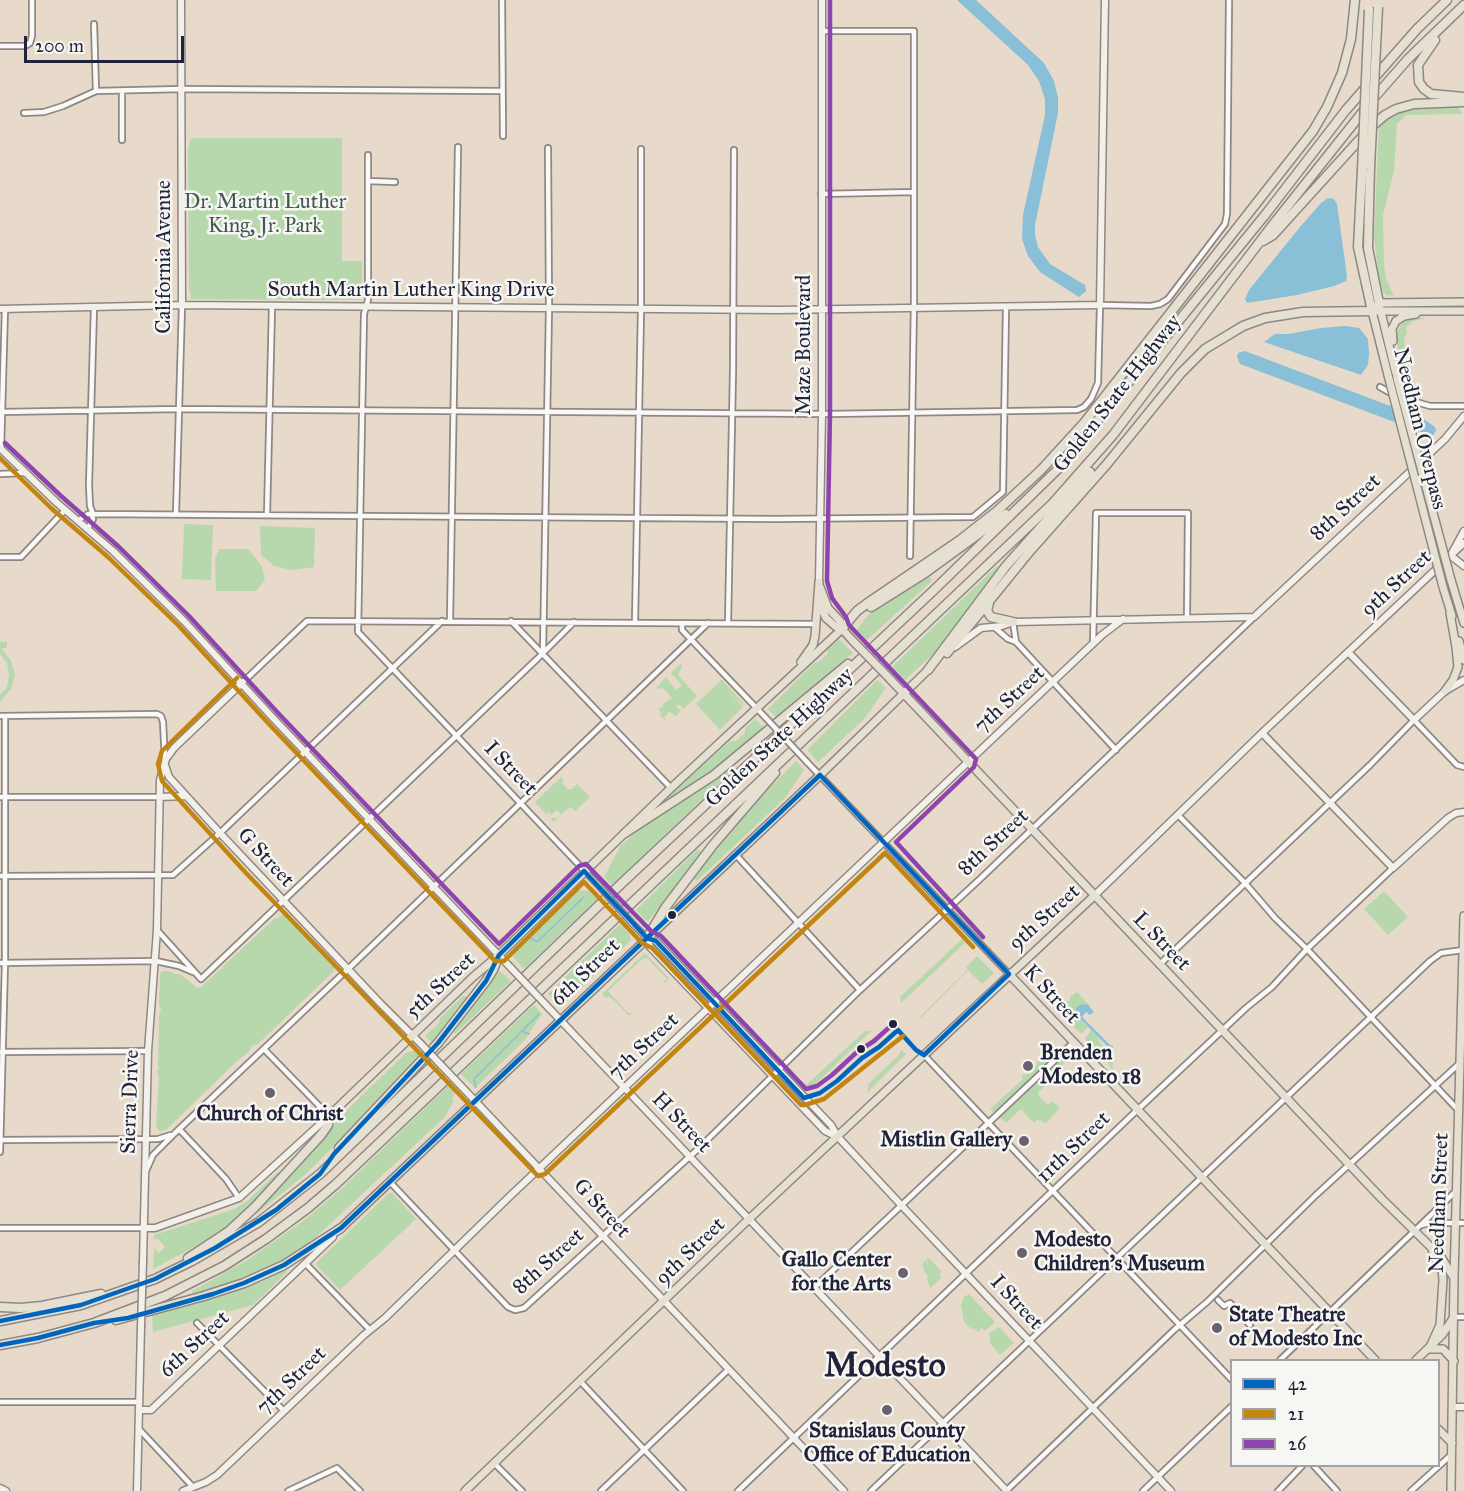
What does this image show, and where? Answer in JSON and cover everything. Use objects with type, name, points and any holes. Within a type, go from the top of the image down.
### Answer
[{"type":"highway","points":[[842,629],[856,611],[960,540],[997,511],[1041,470],[1084,423],[1317,125],[1333,96],[1346,61],[1353,28],[1355,0]]},
{"type":"highway","points":[[947,653],[1023,559],[1205,348],[1243,326],[1265,318],[1303,312],[1377,308],[1368,248],[1366,168],[1369,0]]},
{"type":"highway","name":"Golden State Highway","points":[[0,1321],[81,1305],[155,1279],[192,1261],[259,1222],[320,1174],[1058,470],[1265,215],[1360,93],[1417,29],[1447,0]]},
{"type":"highway","points":[[1366,168],[1379,3]]},
{"type":"highway","points":[[1464,5],[1426,50],[1419,61],[1417,71],[1419,82],[1428,92],[1442,96],[1464,97]]},
{"type":"highway","name":"Golden State Highway","points":[[0,1345],[38,1338],[94,1323],[165,1296],[197,1281],[266,1239],[308,1208],[1053,503],[1095,457],[1258,244],[1373,99],[1408,59],[1464,5]]},
{"type":"highway","points":[[1258,244],[1273,235],[1371,127],[1385,115],[1414,104],[1464,102]]},
{"type":"highway","points":[[928,670],[1006,566],[1109,449],[1136,405]]},
{"type":"highway","points":[[842,629],[1031,496]]},
{"type":"highway","points":[[989,603],[987,611],[991,617],[1013,622]]},
{"type":"highway","points":[[625,833],[722,769],[888,632]]},
{"type":"highway","points":[[647,938],[665,908],[706,854],[787,757]]},
{"type":"highway","points":[[320,1174],[334,1154],[438,1043],[486,981],[499,955]]},
{"type":"highway","points":[[155,1279],[229,1230],[247,1215],[321,1135],[328,1125],[329,1116]]},
{"type":"highway","points":[[94,1323],[128,1318],[244,1283],[284,1265],[341,1228]]},
{"type":"highway","points":[[0,1307],[42,1306],[136,1286]]},
{"type":"highway","points":[[0,1350],[38,1338]]},
{"type":"main road","points":[[1377,308],[1464,302]]},
{"type":"main road","points":[[1377,308],[1421,312]]},
{"type":"main road","name":"Needham Overpass","points":[[1377,308],[1464,623]]},
{"type":"main road","name":"Needham Overpass","points":[[1377,308],[1389,375],[1464,660]]},
{"type":"main road","points":[[1390,351],[1393,343],[1394,323],[1404,316],[1421,312],[1464,311]]},
{"type":"main road","name":"L Street","points":[[819,582],[825,602],[840,621],[842,629]]},
{"type":"main road","name":"Maze Boulevard","points":[[786,680],[807,656],[813,645],[819,582]]},
{"type":"main road","name":"L Street","points":[[818,601],[826,618],[842,629],[905,694],[1413,1231],[1442,1257],[1454,1278]]},
{"type":"main road","points":[[1445,691],[1458,667],[1450,613]]},
{"type":"main road","name":"5th Street","points":[[329,1116],[671,788],[842,629]]},
{"type":"main road","name":"6th Street","points":[[341,1228],[947,653]]},
{"type":"main road","name":"9th Street","points":[[465,1491],[749,1219],[1094,896]]},
{"type":"main road","name":"Needham Street","points":[[1451,1491],[1454,1278],[1460,1223],[1457,1189],[1461,1132],[1459,1111],[1464,916]]},
{"type":"main road","name":"K Street","points":[[1009,974],[1374,1359]]},
{"type":"main road","points":[[1429,1349],[1440,1325],[1443,1280],[1442,1269],[1431,1248]]},
{"type":"main road","points":[[1417,1359],[1442,1335],[1454,1317]]},
{"type":"main road","points":[[1429,1349],[1443,1349],[1454,1361]]},
{"type":"main road","points":[[1440,1431],[1452,1443]]},
{"type":"street","points":[[0,46],[25,46],[30,43],[33,36],[32,0]]},
{"type":"street","name":"California Avenue","points":[[176,514],[182,305],[181,0]]},
{"type":"street","points":[[502,0],[503,136]]},
{"type":"street","name":"Maze Boulevard","points":[[819,582],[822,414],[822,0]]},
{"type":"street","points":[[1,412],[179,409],[822,414],[1077,410],[1084,407],[1091,399],[1098,383],[1105,0]]},
{"type":"street","points":[[1100,305],[1155,305],[1164,302],[1172,296],[1223,229],[1227,219],[1229,0]]},
{"type":"street","points":[[94,24],[96,91]]},
{"type":"street","points":[[822,32],[914,32],[914,309],[910,556]]},
{"type":"street","points":[[24,113],[44,112],[96,91],[182,89],[502,91]]},
{"type":"street","points":[[122,91],[122,140]]},
{"type":"street","points":[[450,621],[458,147]]},
{"type":"street","points":[[543,653],[549,308],[548,148]]},
{"type":"street","points":[[635,622],[640,413],[641,149]]},
{"type":"street","points":[[728,623],[734,309],[734,150]]},
{"type":"street","points":[[357,621],[364,314],[368,300],[368,155]]},
{"type":"street","points":[[368,181],[395,182]]},
{"type":"street","points":[[821,194],[914,192]]},
{"type":"street","name":"South Martin Luther King Drive","points":[[2,309],[182,305],[641,310],[914,309],[1100,305]]},
{"type":"street","points":[[88,528],[93,519],[89,485],[94,307]]},
{"type":"street","points":[[267,515],[272,307]]},
{"type":"street","points":[[79,520],[88,514],[730,519],[972,517],[1004,492],[1006,307]]},
{"type":"street","points":[[1,449],[2,309]]},
{"type":"street","points":[[1380,387],[1387,392],[1423,405],[1464,406]]},
{"type":"street","name":"8th Street","points":[[455,1251],[508,1306],[515,1310],[524,1308],[776,1074],[860,990],[1444,439],[1464,416]]},
{"type":"street","name":"H Street","points":[[1,449],[65,510],[88,528],[184,621],[242,682],[258,703],[1006,1491]]},
{"type":"street","points":[[0,474],[25,473]]},
{"type":"street","points":[[0,557],[21,557],[65,510]]},
{"type":"street","points":[[1093,644],[1096,513],[1188,513],[1187,617]]},
{"type":"street","points":[[1464,531],[1455,544],[1451,556],[1464,566]]},
{"type":"street","name":"9th Street","points":[[1094,896],[1262,733],[1464,543]]},
{"type":"street","name":"6th Street","points":[[947,653],[977,630],[1013,622],[1254,617]]},
{"type":"street","name":"7th Street","points":[[183,1491],[217,1475],[1093,644],[1123,619]]},
{"type":"street","points":[[165,764],[174,748],[306,621],[816,624]]},
{"type":"street","name":"I Street","points":[[357,621],[359,635],[632,923],[647,938],[656,941],[712,1006],[776,1074],[831,1125],[838,1137],[965,1274],[1171,1491]]},
{"type":"street","points":[[2,876],[173,875],[442,621]]},
{"type":"street","points":[[511,621],[671,788]]},
{"type":"street","points":[[157,930],[201,979],[573,622]]},
{"type":"street","points":[[1013,622],[1016,642]]},
{"type":"street","name":"K Street","points":[[682,623],[682,630],[1009,974]]},
{"type":"street","points":[[146,1174],[153,1155],[177,1131],[708,623]]},
{"type":"street","points":[[989,626],[1016,642],[1116,750]]},
{"type":"street","points":[[1348,651],[1457,765],[1464,766]]},
{"type":"street","points":[[1159,964],[1445,691],[1464,680]]},
{"type":"street","name":"Sierra Drive","points":[[2,716],[153,714],[160,716],[163,722],[165,764],[160,780],[156,961],[148,1051],[137,1491]]},
{"type":"street","points":[[0,1152],[3,963],[2,716]]},
{"type":"street","points":[[1262,733],[1394,868]]},
{"type":"street","name":"G Street","points":[[165,764],[169,777],[283,901],[604,1235],[664,1302],[844,1491]]},
{"type":"street","points":[[2,797],[186,796]]},
{"type":"street","name":"11th Street","points":[[738,1491],[1137,1110],[1272,987],[1307,948],[1448,818],[1456,813],[1464,812]]},
{"type":"street","points":[[1178,815],[1245,883],[1275,918],[1307,948],[1459,1111]]},
{"type":"street","points":[[735,854],[860,990]]},
{"type":"street","points":[[871,1491],[1436,957],[1447,951],[1463,950]]},
{"type":"street","points":[[3,963],[156,961],[182,967],[196,974]]},
{"type":"street","points":[[814,1288],[1073,1043]]},
{"type":"street","points":[[264,1049],[329,1116]]},
{"type":"street","points":[[1,1052],[148,1051]]},
{"type":"street","points":[[924,1055],[1230,1378]]},
{"type":"street","points":[[1006,1491],[1460,1062]]},
{"type":"street","name":"5th Street","points":[[144,1228],[155,1228],[239,1198],[329,1116]]},
{"type":"street","points":[[0,1140],[163,1138],[177,1131]]},
{"type":"street","points":[[177,1131],[226,1179],[239,1198]]},
{"type":"street","points":[[390,1182],[455,1251]]},
{"type":"street","points":[[1422,1225],[1428,1216],[1457,1189]]},
{"type":"street","points":[[1281,1359],[1413,1231],[1429,1223],[1460,1223]]},
{"type":"street","points":[[0,1228],[144,1228]]},
{"type":"street","name":"6th Street","points":[[139,1410],[151,1410],[341,1228]]},
{"type":"street","points":[[306,1264],[370,1330]]},
{"type":"street","points":[[1218,1300],[1224,1306],[1230,1303],[1250,1324]]},
{"type":"street","points":[[1454,1317],[1464,1317]]},
{"type":"street","points":[[197,1323],[284,1411]]},
{"type":"street","points":[[601,1491],[729,1369]]},
{"type":"street","points":[[580,1382],[683,1491]]},
{"type":"street","points":[[0,1402],[139,1402]]},
{"type":"street","points":[[1452,1407],[1464,1407]]},
{"type":"street","points":[[1143,1491],[1230,1408]]},
{"type":"street","points":[[138,1428],[194,1487]]},
{"type":"street","points":[[1440,1464],[1451,1454]]},
{"type":"street","points":[[494,1463],[522,1491]]},
{"type":"street","points":[[288,1491],[337,1467],[360,1491]]},
{"type":"street","points":[[1278,1491],[1301,1467]]},
{"type":"street","points":[[1315,1467],[1337,1491]]},
{"type":"street","points":[[1411,1491],[1437,1467]]},
{"type":"street","points":[[0,1488],[6,1491]]},
{"type":"green space","points":[[1458,107],[1462,114],[1406,115],[1397,124],[1394,171],[1383,215],[1386,279],[1394,296],[1388,296],[1383,292],[1378,273],[1374,236],[1379,124],[1389,117],[1415,108]]},
{"type":"green space","name":"Dr. Martin Luther King, Jr. Park","points":[[191,138],[342,138],[342,261],[362,261],[362,300],[191,299],[188,149]]},
{"type":"green space","points":[[1412,318],[1426,318],[1414,321],[1406,327],[1407,333],[1404,338],[1415,396],[1405,393],[1396,336],[1401,324]]},
{"type":"green space","points":[[184,524],[213,525],[211,580],[182,579]]},
{"type":"green space","points":[[260,526],[315,528],[314,567],[292,570],[274,566],[261,555]]},
{"type":"green space","points":[[219,549],[248,549],[262,566],[265,580],[256,591],[216,591],[215,559]]},
{"type":"green space","points":[[997,566],[1000,569],[945,643],[905,680],[892,667]]},
{"type":"green space","points":[[929,575],[932,581],[867,640],[857,630],[868,615]]},
{"type":"green space","points":[[839,639],[853,653],[777,718],[768,709],[814,663],[827,655],[828,649]]},
{"type":"green space","points":[[0,642],[7,642],[7,648],[1,648],[11,660],[15,675],[11,689],[0,702],[0,695],[7,687],[9,675],[7,663],[0,654]]},
{"type":"green space","points":[[680,664],[682,666],[678,675],[697,696],[684,709],[678,704],[676,706],[681,711],[676,716],[669,712],[664,717],[668,723],[657,712],[662,715],[659,709],[662,706],[665,708],[662,704],[672,698],[662,687],[656,688],[666,677],[676,690],[682,685],[671,673]]},
{"type":"green space","points":[[721,679],[745,705],[729,692],[743,707],[720,730],[696,704],[719,682],[722,684],[719,681]]},
{"type":"green space","points":[[877,680],[886,688],[865,718],[818,762],[807,750]]},
{"type":"green space","points":[[755,719],[765,728],[713,771],[666,802],[665,799],[730,741],[736,741],[745,733],[745,728]]},
{"type":"green space","points":[[796,761],[804,770],[785,798],[697,881],[693,878],[735,823]]},
{"type":"green space","points":[[731,765],[734,769],[612,885],[604,877],[621,845]]},
{"type":"green space","points":[[561,777],[564,780],[562,783],[568,789],[572,789],[577,784],[590,797],[575,811],[571,807],[566,810],[554,822],[551,819],[554,817],[556,819],[561,814],[557,810],[551,815],[549,812],[546,814],[535,802]]},
{"type":"green space","points":[[698,849],[702,854],[648,921],[645,920],[636,910]]},
{"type":"green space","points":[[578,890],[588,891],[597,899],[524,969],[513,957],[514,951]]},
{"type":"green space","points":[[1384,891],[1408,917],[1388,935],[1364,909]]},
{"type":"green space","points":[[284,913],[336,964],[334,971],[258,1044],[252,1045],[250,1051],[166,1130],[159,1131],[156,1126],[161,1009],[159,1004],[160,973],[168,971],[180,974],[200,988],[275,918]]},
{"type":"green space","points":[[620,924],[630,935],[631,940],[619,952],[614,952],[604,961],[604,966],[566,1002],[558,1004],[548,994]]},
{"type":"green space","points":[[962,939],[965,943],[901,1003],[900,997]]},
{"type":"green space","points":[[645,953],[669,978],[665,983],[663,981],[666,978],[647,958],[642,959],[608,991],[628,1013],[632,1013],[629,1016],[615,1001],[609,997],[605,998],[602,994]]},
{"type":"green space","points":[[977,956],[994,973],[982,984],[968,970],[921,1018],[968,969],[966,967]]},
{"type":"green space","points":[[500,971],[511,981],[455,1034],[451,1030]]},
{"type":"green space","points":[[1077,992],[1091,1007],[1088,1005],[1077,1015],[1088,1027],[1082,1033],[1051,1005],[1070,1001],[1070,997]]},
{"type":"green space","points":[[464,995],[467,998],[432,1043],[425,1036]]},
{"type":"green space","points":[[534,1005],[542,1014],[524,1041],[475,1088],[461,1074]]},
{"type":"green space","points":[[1091,1030],[1108,1052],[1112,1052],[1113,1071],[1095,1049],[1104,1050],[1094,1048],[1085,1039]]},
{"type":"green space","points":[[865,1031],[871,1031],[809,1090],[805,1086]]},
{"type":"green space","points":[[1057,1046],[1069,1058],[1049,1078],[1051,1081],[1038,1092],[1048,1105],[1052,1101],[1060,1108],[1045,1124],[1037,1120],[1034,1123],[1021,1109],[1006,1123],[990,1109],[1023,1079],[1021,1077],[1023,1075],[1032,1073],[1038,1061],[1042,1061]]},
{"type":"green space","points":[[416,1050],[421,1056],[370,1110],[306,1174],[256,1214],[254,1212],[353,1104],[406,1053]]},
{"type":"green space","points":[[901,1050],[906,1054],[867,1093],[869,1083],[899,1055]]},
{"type":"green space","points":[[450,1084],[456,1091],[445,1117],[314,1239],[278,1263],[229,1284],[193,1296],[192,1291],[246,1261],[303,1221],[339,1191]]},
{"type":"green space","points":[[278,1172],[255,1201],[227,1227],[153,1269],[154,1248],[159,1253],[165,1247],[157,1238],[154,1241],[154,1235],[234,1209],[246,1202]]},
{"type":"green space","points":[[389,1193],[392,1193],[416,1219],[340,1290],[316,1265],[317,1262]]},
{"type":"green space","points":[[928,1258],[926,1270],[929,1258],[941,1271],[941,1274],[931,1275],[941,1275],[941,1278],[930,1288],[928,1275],[922,1264]]},
{"type":"green space","points":[[284,1269],[287,1272],[253,1305],[153,1332],[152,1316],[159,1312],[228,1294]]},
{"type":"green space","points":[[969,1294],[984,1310],[982,1314],[985,1311],[994,1321],[985,1331],[982,1328],[978,1332],[974,1328],[972,1330],[964,1322],[961,1305],[964,1297]]},
{"type":"green space","points":[[999,1327],[1014,1343],[1000,1355],[990,1343],[989,1333]]},
{"type":"water","points":[[957,0],[976,0],[1044,63],[1054,81],[1058,98],[1058,113],[1035,225],[1035,235],[1038,247],[1050,264],[1085,285],[1086,291],[1079,297],[1040,272],[1028,256],[1022,239],[1023,215],[1045,115],[1045,99],[1039,81],[1028,65]]},
{"type":"water","points":[[1328,198],[1334,199],[1337,204],[1346,281],[1297,295],[1247,303],[1245,299],[1249,290],[1300,227]]},
{"type":"water","points":[[1345,326],[1359,328],[1368,339],[1368,365],[1361,375],[1264,342],[1275,334]]},
{"type":"water","points":[[1245,351],[1422,418],[1435,427],[1436,431],[1433,435],[1429,435],[1240,364],[1238,353]]},
{"type":"water","points":[[1082,1004],[1088,1005],[1094,1012],[1090,1015],[1086,1012],[1082,1017],[1113,1046],[1112,1051],[1108,1051],[1108,1047],[1077,1015],[1076,1008]]},
{"type":"waterway","points":[[528,937],[537,942],[584,897]]},
{"type":"waterway","points":[[476,1087],[474,1079],[539,1014]]},
{"type":"waterway","points":[[522,1031],[529,1034]]},
{"type":"transit line","name":"26","points":[[830,0],[830,414],[827,581],[832,598],[849,625],[976,759],[974,767],[896,842],[983,937]]},
{"type":"transit line","name":"26","points":[[5,443],[118,546],[189,616],[278,713],[499,944],[579,866],[586,864],[651,931],[661,936],[806,1089],[817,1086],[832,1075],[893,1024]]},
{"type":"transit line","name":"21","points":[[0,458],[179,626],[268,723],[495,961],[504,961],[584,882],[642,943],[652,948],[801,1105],[824,1099],[903,1036]]},
{"type":"transit line","name":"21","points":[[237,678],[162,751],[158,764],[162,781],[246,873],[538,1176],[545,1174],[885,853],[973,947]]},
{"type":"transit line","name":"42","points":[[820,775],[1009,974],[924,1055],[916,1050],[898,1030],[837,1081],[820,1093],[804,1098],[656,941],[647,938],[820,775]]},
{"type":"transit line","name":"42","points":[[0,1321],[81,1305],[155,1279],[215,1248],[276,1210],[320,1174],[334,1154],[438,1043],[486,981],[499,955],[584,871],[647,938]]},
{"type":"transit line","name":"42","points":[[0,1345],[38,1338],[94,1323],[128,1318],[213,1294],[284,1265],[341,1228],[647,938]]},
{"type":"place","name":"Brenden Modesto 18","points":[[1028,1066]]},
{"type":"place","name":"Church of Christ","points":[[270,1093]]},
{"type":"place","name":"Mistlin Gallery","points":[[1024,1141]]},
{"type":"place","name":"Modesto Children's Museum","points":[[1022,1253]]},
{"type":"place","name":"Gallo Center for the Arts","points":[[903,1273]]},
{"type":"place","name":"State Theatre of Modesto Inc","points":[[1217,1328]]},
{"type":"place","name":"Stanislaus County Office of Education","points":[[887,1410]]},
{"type":"district","name":"Modesto","points":[[885,1368]]}]
